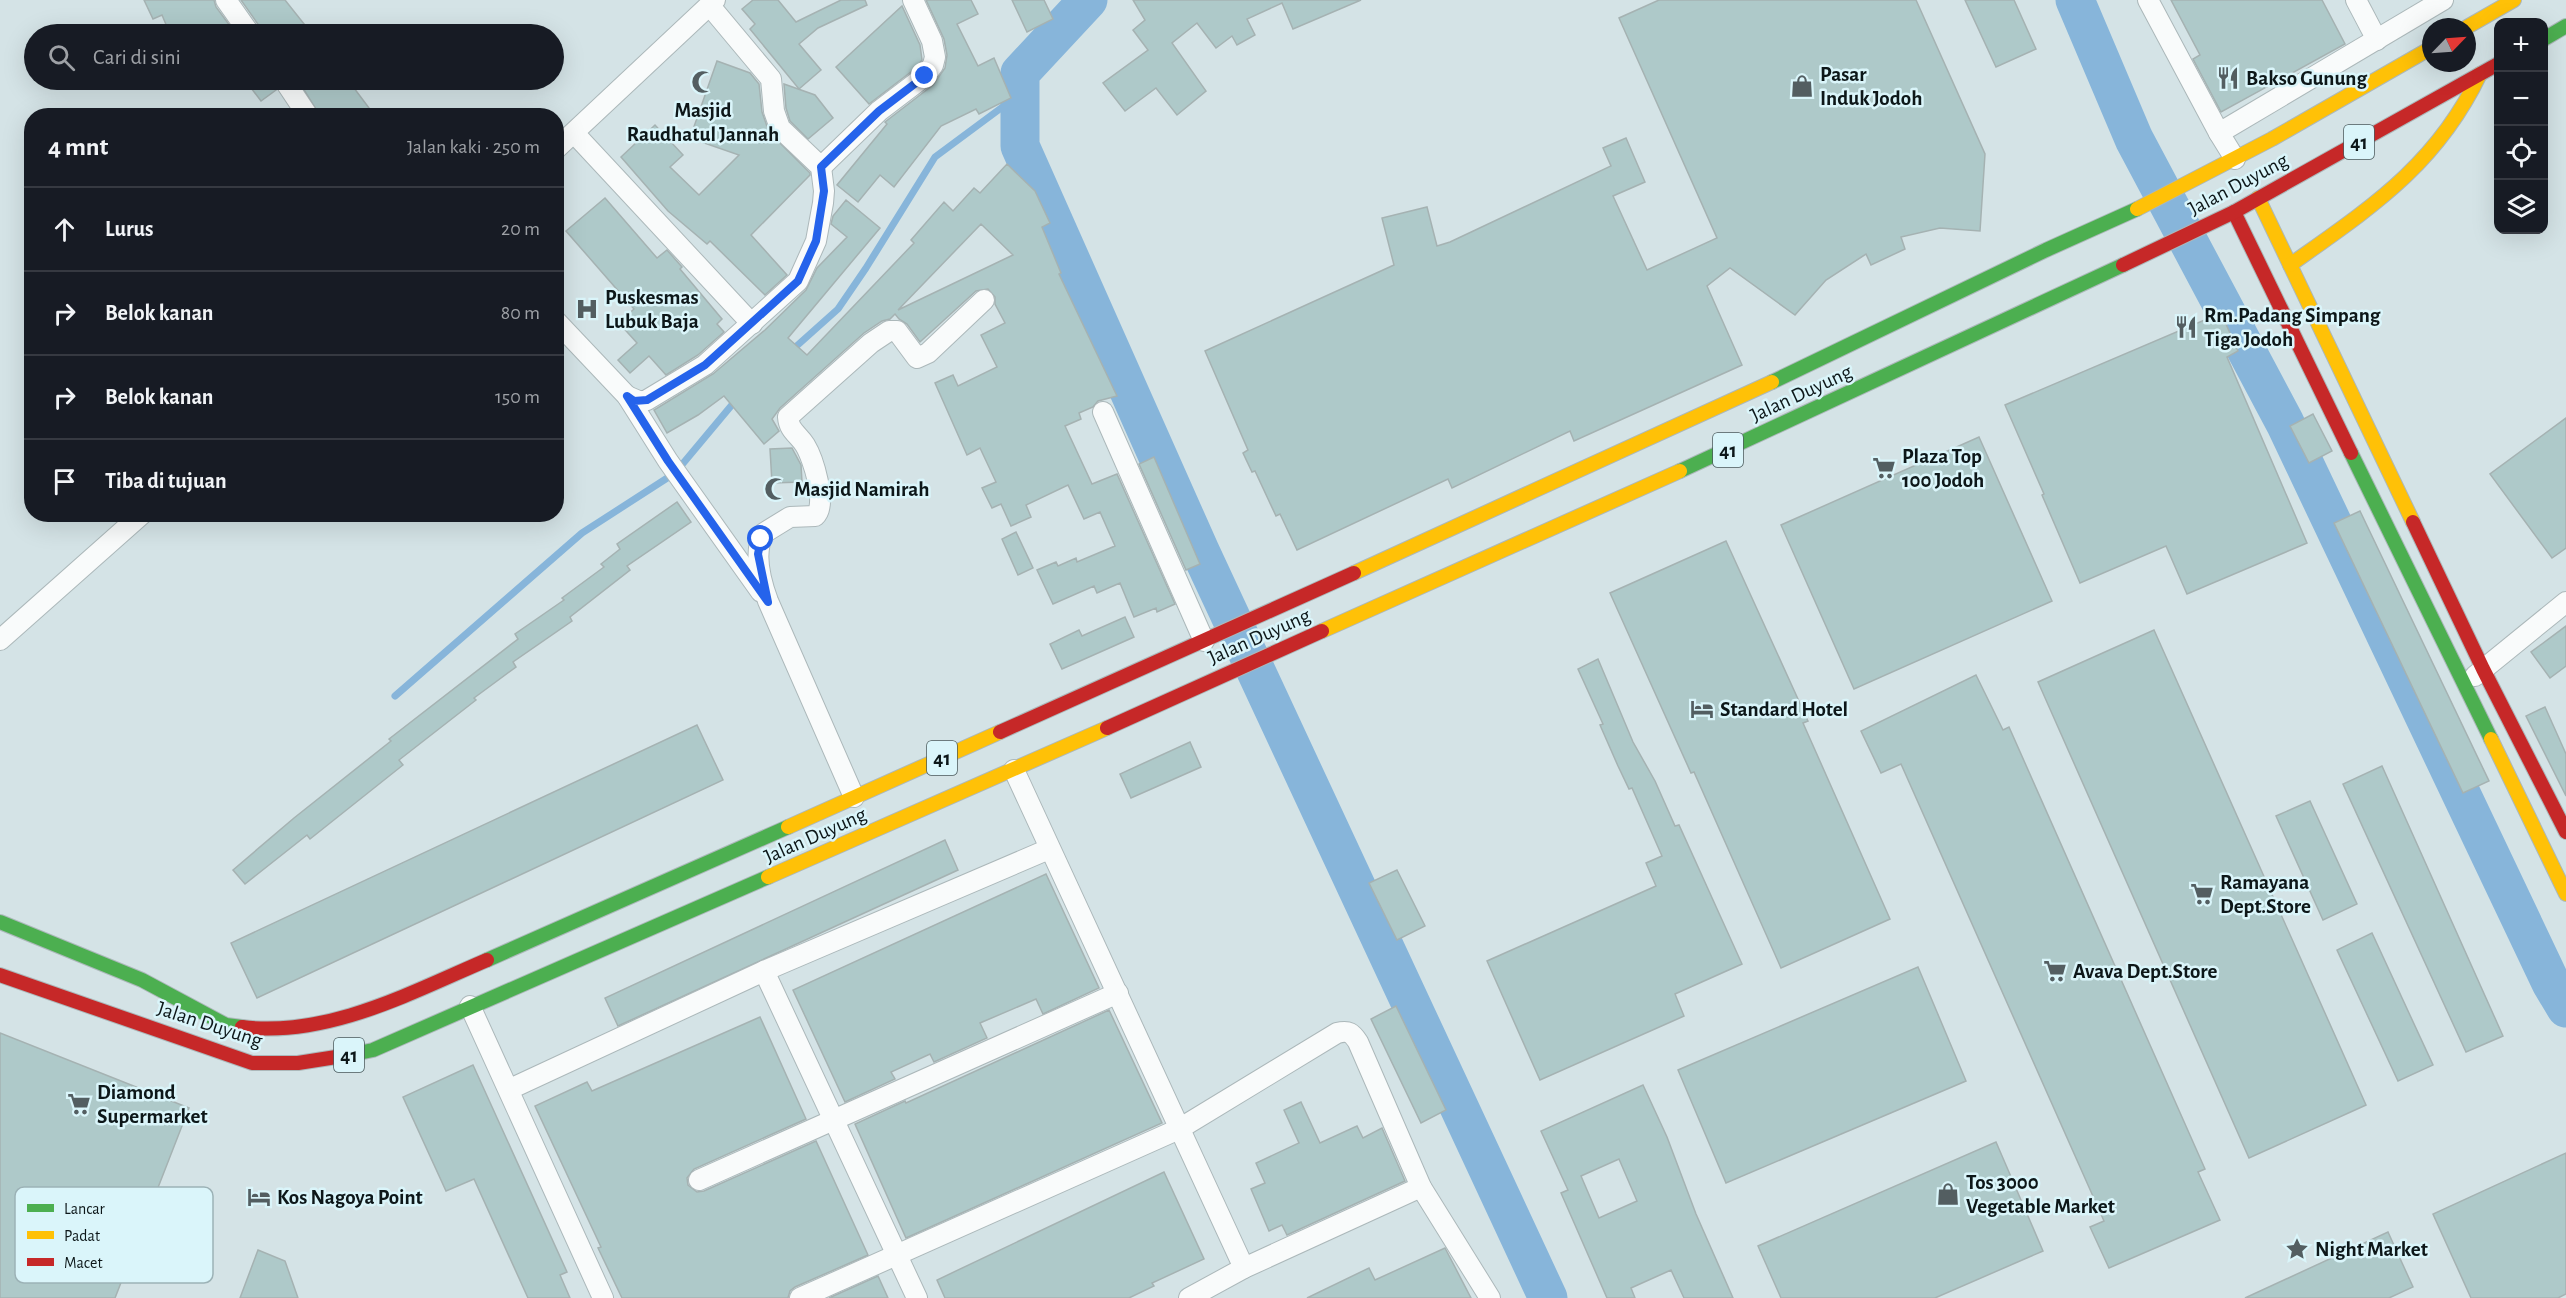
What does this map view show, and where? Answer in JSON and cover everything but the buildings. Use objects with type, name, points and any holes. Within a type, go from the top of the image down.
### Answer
[{"type":"main road","points":[[2476,22],[2514,0]]},
{"type":"main road","points":[[2548,37],[2566,26]]},
{"type":"main road","name":"Jalan Duyung","points":[[0,922],[142,980],[226,1025],[246,1028],[293,1027],[334,1019],[378,1006],[674,888],[854,797],[1209,640],[1596,461],[1992,284],[2235,159],[2422,53]]},
{"type":"main road","name":"Jalan Duyung","points":[[0,975],[252,1063],[267,1065],[318,1061],[373,1050],[1014,771],[1220,676],[1564,525],[2005,315],[2162,247],[2220,219],[2494,67]]},
{"type":"main road","points":[[2262,269],[2288,261],[2375,204],[2427,157],[2455,125],[2470,99],[2480,74]]},
{"type":"main road","points":[[2258,198],[2483,669],[2566,832]]},
{"type":"main road","points":[[2234,212],[2566,894]]},
{"type":"main road","points":[[674,888],[685,915]]},
{"type":"street","points":[[226,0],[243,24]]},
{"type":"street","points":[[821,167],[879,111],[925,76],[933,65],[935,57],[932,41],[913,0]]},
{"type":"street","points":[[2148,0],[2235,159]]},
{"type":"street","points":[[2356,0],[2378,40]]},
{"type":"street","points":[[2219,133],[2443,0]]},
{"type":"street","points":[[564,142],[712,3],[771,79],[774,111],[780,128],[821,167],[824,191],[816,241],[798,281],[705,365],[657,395],[640,402],[627,396]]},
{"type":"street","points":[[291,90],[303,108]]},
{"type":"street","points":[[574,133],[752,324]]},
{"type":"street","points":[[768,602],[758,554],[761,539],[770,528],[790,517],[815,516],[821,507],[820,489],[805,445],[790,427],[788,415],[871,343],[887,332],[897,331],[917,358],[928,353],[984,300]]},
{"type":"street","points":[[564,329],[627,396],[668,461],[768,602],[854,797]]},
{"type":"street","points":[[1103,412],[1209,640]]},
{"type":"street","points":[[0,640],[133,522]]},
{"type":"street","points":[[2465,685],[2566,602]]},
{"type":"street","points":[[1014,771],[1244,1268]]},
{"type":"street","points":[[510,1089],[764,971],[1049,849]]},
{"type":"street","points":[[764,971],[917,1298]]},
{"type":"street","points":[[699,1180],[1118,993]]},
{"type":"street","points":[[470,1006],[510,1089],[603,1298]]},
{"type":"street","points":[[800,1298],[1179,1129],[1337,1033],[1346,1031],[1353,1034],[1358,1042],[1421,1187],[1490,1298]]},
{"type":"street","points":[[1189,1298],[1244,1268],[1421,1187]]},
{"type":"waterway","points":[[1088,0],[1020,73],[1020,146],[1200,551],[1548,1298]]},
{"type":"waterway","points":[[2075,0],[2134,139],[2285,423],[2551,983],[2566,1008]]},
{"type":"waterway","points":[[791,351],[838,309],[935,157],[1020,94]]},
{"type":"waterway","points":[[395,696],[582,533],[675,473],[736,400]]},
{"type":"traffic: fast","points":[[2548,37],[2566,26]]},
{"type":"traffic: fast","points":[[1772,382],[2046,250],[2137,209]]},
{"type":"traffic: fast","points":[[1680,471],[2123,265]]},
{"type":"traffic: fast","points":[[2351,453],[2491,739]]},
{"type":"traffic: fast","points":[[487,960],[788,827]]},
{"type":"traffic: fast","points":[[349,1055],[373,1050],[768,877]]},
{"type":"traffic: fast","points":[[0,922],[142,980],[226,1025],[242,1027]]},
{"type":"traffic: slow","points":[[2476,22],[2514,0]]},
{"type":"traffic: slow","points":[[2137,209],[2272,139],[2422,53]]},
{"type":"traffic: slow","points":[[2290,265],[2374,204],[2422,160],[2443,135],[2480,74]]},
{"type":"traffic: slow","points":[[2258,198],[2413,522]]},
{"type":"traffic: slow","points":[[1354,573],[1772,382]]},
{"type":"traffic: slow","points":[[1322,631],[1680,471]]},
{"type":"traffic: slow","points":[[768,877],[1107,728]]},
{"type":"traffic: slow","points":[[788,827],[1000,732]]},
{"type":"traffic: slow","points":[[2491,739],[2566,894]]},
{"type":"traffic: jam","points":[[2123,265],[2234,212],[2494,66]]},
{"type":"traffic: jam","points":[[2234,212],[2351,453]]},
{"type":"traffic: jam","points":[[2413,522],[2483,669],[2566,832]]},
{"type":"traffic: jam","points":[[1000,732],[1354,573]]},
{"type":"traffic: jam","points":[[1107,728],[1322,631]]},
{"type":"traffic: jam","points":[[242,1027],[274,1029],[306,1026],[337,1019],[399,998],[487,960]]},
{"type":"traffic: jam","points":[[0,975],[252,1063],[298,1063],[349,1055]]},
{"type":"place","name":"Bakso Gunung","points":[[2228,78]]},
{"type":"place","name":"Masjid Raudhatul Jannah","points":[[703,82]]},
{"type":"place","name":"Pasar Induk Jodoh","points":[[1802,86]]},
{"type":"place","name":"Puskesmas Lubuk Baja","points":[[587,309]]},
{"type":"place","name":"Rm.Padang Simpang Tiga Jodoh","points":[[2186,327]]},
{"type":"place","name":"Plaza Top 100 Jodoh","points":[[1884,468]]},
{"type":"place","name":"Masjid Namirah","points":[[776,489]]},
{"type":"place","name":"Standard Hotel","points":[[1702,709]]},
{"type":"place","name":"Ramayana Dept.Store","points":[[2202,894]]},
{"type":"place","name":"Avava Dept.Store","points":[[2055,971]]},
{"type":"place","name":"Diamond Supermarket","points":[[79,1104]]},
{"type":"place","name":"Tos 3000 Vegetable Market","points":[[1948,1194]]},
{"type":"place","name":"Kos Nagoya Point","points":[[259,1197]]},
{"type":"place","name":"Night Market","points":[[2297,1249]]},
{"type":"route","points":[[761,539],[758,554],[764,592],[768,602],[668,461],[627,396],[634,401],[647,400],[705,365],[798,281],[816,241],[824,191],[821,167],[879,111],[925,76]]}]
